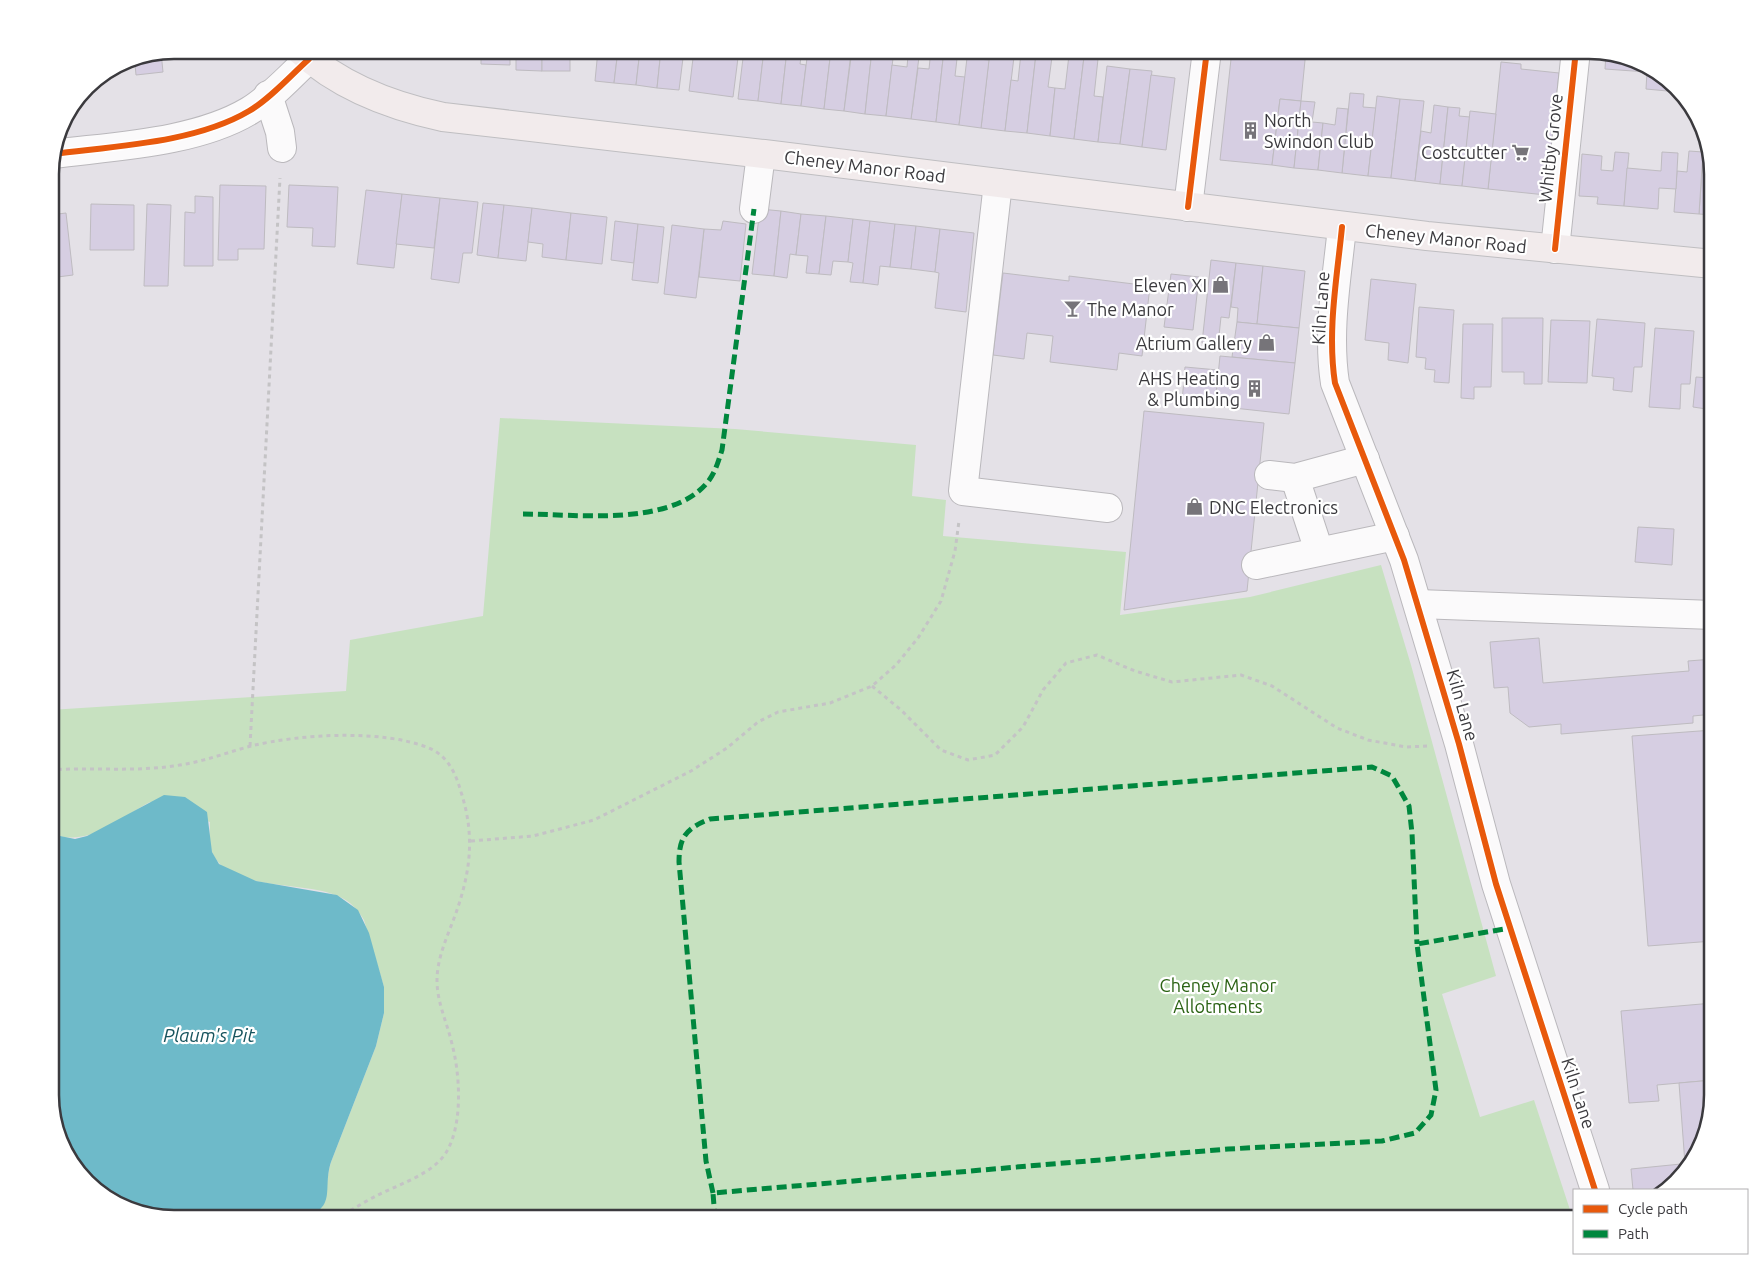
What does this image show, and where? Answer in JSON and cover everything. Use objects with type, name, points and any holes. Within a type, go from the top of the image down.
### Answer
[{"type":"main road","name":"Cheney Manor Road","points":[[310,59],[331,74],[395,105],[443,117],[761,154],[1342,227],[1704,263]]},
{"type":"street","name":"Cheney Manor Road","points":[[61,153],[194,134],[222,125],[251,110],[268,95],[300,59]]},
{"type":"street","points":[[1188,207],[1206,59]]},
{"type":"street","name":"Whitby Grove","points":[[1555,249],[1575,59]]},
{"type":"street","points":[[268,95],[280,132],[282,148]]},
{"type":"street","points":[[754,210],[761,154]]},
{"type":"street","points":[[998,183],[963,491],[1108,508]]},
{"type":"street","name":"Kiln Lane","points":[[1342,227],[1332,323],[1332,358],[1335,383],[1418,604],[1459,744],[1496,884],[1595,1189]]},
{"type":"street","points":[[1318,551],[1282,477],[1365,459]]},
{"type":"street","points":[[1256,565],[1394,536]]},
{"type":"street","points":[[1418,604],[1704,615]]},
{"type":"path","points":[[250,746],[282,148]]},
{"type":"path","points":[[471,841],[533,836],[594,820],[691,771],[727,748],[758,722],[778,712],[830,703],[872,686],[896,665],[918,638],[941,600],[955,551],[963,491]]},
{"type":"path","points":[[872,686],[901,710],[941,750],[968,760],[995,755],[1024,727],[1043,690],[1066,663],[1097,655],[1135,671],[1172,682],[1241,675],[1272,686],[1337,728],[1368,740],[1406,747],[1459,744]]},
{"type":"path","points":[[59,770],[171,766],[202,761],[250,746],[283,739],[323,735],[400,741],[431,748],[455,771],[466,804],[471,841],[465,890],[442,952],[437,978],[439,1004],[457,1066],[458,1096],[455,1127],[447,1150],[439,1161],[424,1172],[352,1210]]},
{"type":"green space","name":"Cheney Manor Allotments","points":[[500,418],[735,429],[916,445],[912,496],[946,500],[943,536],[1126,552],[1120,615],[1250,597],[1381,565],[1411,665],[1496,976],[1442,994],[1480,1117],[1534,1100],[1570,1210],[318,1210],[323,1203],[325,1196],[331,1162],[376,1046],[384,1013],[384,987],[364,920],[348,901],[326,892],[270,884],[235,874],[221,865],[212,852],[210,822],[150,802],[103,830],[78,837],[59,836],[59,709],[346,691],[350,640],[483,616]]},
{"type":"water","name":"Plaum's Pit","points":[[164,795],[185,797],[207,812],[212,852],[219,864],[256,881],[337,895],[358,910],[369,933],[384,987],[384,1013],[376,1046],[331,1162],[327,1196],[325,1203],[320,1210],[166,1210],[151,1208],[137,1204],[110,1191],[87,1171],[78,1159],[63,1125],[59,1103],[59,836],[75,839],[87,836]]},
{"type":"building","points":[[481,59],[510,59],[510,65],[481,64]]},
{"type":"building","points":[[516,59],[542,59],[542,71],[516,70]]},
{"type":"building","points":[[542,59],[570,59],[570,71],[542,71]]},
{"type":"building","points":[[597,59],[617,59],[614,83],[595,81]]},
{"type":"building","points":[[617,59],[639,59],[636,85],[614,83]]},
{"type":"building","points":[[639,59],[660,59],[657,88],[636,85]]},
{"type":"building","points":[[660,59],[683,59],[679,90],[657,88]]},
{"type":"building","points":[[693,59],[738,59],[733,97],[689,91]]},
{"type":"building","points":[[743,59],[763,59],[758,101],[738,99]]},
{"type":"building","points":[[763,59],[786,59],[781,104],[758,101]]},
{"type":"building","points":[[786,59],[801,59],[800,64],[806,65],[801,106],[781,104]]},
{"type":"building","points":[[807,59],[830,59],[824,109],[801,106]]},
{"type":"building","points":[[830,59],[850,59],[844,111],[824,109]]},
{"type":"building","points":[[851,59],[871,59],[865,114],[844,111]]},
{"type":"building","points":[[871,59],[893,59],[886,116],[865,114]]},
{"type":"building","points":[[908,59],[919,59],[911,119],[886,116],[892,65],[907,67]]},
{"type":"building","points":[[930,59],[943,59],[936,122],[911,119],[918,68],[929,69]]},
{"type":"building","points":[[943,59],[957,59],[955,76],[965,77],[959,125],[936,122]]},
{"type":"building","points":[[967,59],[989,60],[981,128],[959,125]]},
{"type":"building","points":[[989,59],[1014,59],[1005,131],[981,128]]},
{"type":"building","points":[[1020,59],[1035,59],[1027,133],[1005,131],[1011,80],[1018,81]]},
{"type":"building","points":[[1035,59],[1052,59],[1048,87],[1055,88],[1050,136],[1027,133]]},
{"type":"building","points":[[1069,59],[1084,59],[1074,139],[1050,136],[1055,88],[1065,89]]},
{"type":"building","points":[[1084,59],[1098,59],[1094,96],[1103,97],[1098,142],[1074,139]]},
{"type":"building","name":"North Swindon Club","points":[[1231,59],[1305,59],[1301,101],[1280,99],[1272,165],[1220,160]]},
{"type":"building","points":[[162,60],[163,72],[136,75],[135,66]]},
{"type":"building","points":[[1606,60],[1626,65],[1641,72],[1605,69]]},
{"type":"building","name":"Costcutter","points":[[1501,62],[1521,64],[1521,69],[1559,73],[1546,195],[1488,189]]},
{"type":"building","points":[[1107,66],[1130,69],[1120,144],[1098,142]]},
{"type":"building","points":[[1130,69],[1152,71],[1142,147],[1120,144]]},
{"type":"building","points":[[1647,74],[1670,91],[1646,89]]},
{"type":"building","points":[[1151,75],[1175,78],[1166,150],[1142,147]]},
{"type":"building","points":[[1350,93],[1364,94],[1363,107],[1376,108],[1368,176],[1342,173]]},
{"type":"building","points":[[1377,96],[1400,99],[1391,178],[1368,176]]},
{"type":"building","points":[[1280,99],[1301,101],[1294,168],[1272,165]]},
{"type":"building","points":[[1400,99],[1424,101],[1415,181],[1391,178]]},
{"type":"building","points":[[1301,101],[1315,102],[1312,122],[1323,123],[1318,170],[1294,168]]},
{"type":"building","points":[[1434,105],[1448,107],[1440,184],[1415,181],[1421,131],[1431,133]]},
{"type":"building","points":[[1448,107],[1460,108],[1459,116],[1470,117],[1462,186],[1440,184]]},
{"type":"building","points":[[1337,108],[1348,109],[1342,173],[1318,170],[1323,123],[1335,125]]},
{"type":"building","points":[[1470,111],[1496,114],[1488,189],[1462,186]]},
{"type":"building","points":[[1689,151],[1702,152],[1699,214],[1674,212],[1677,171],[1687,172]]},
{"type":"building","points":[[1615,152],[1629,153],[1624,206],[1597,204],[1598,197],[1579,196],[1582,154],[1602,156],[1601,170],[1613,171]]},
{"type":"building","points":[[1662,152],[1678,153],[1676,189],[1659,188],[1658,209],[1624,206],[1627,168],[1661,171]]},
{"type":"building","points":[[1703,159],[1704,214],[1699,214]]},
{"type":"building","points":[[220,185],[266,186],[264,249],[238,249],[238,260],[218,260]]},
{"type":"building","points":[[289,185],[338,187],[335,247],[312,246],[313,228],[287,227]]},
{"type":"building","points":[[366,190],[402,194],[394,268],[357,264]]},
{"type":"building","points":[[402,194],[440,198],[434,248],[396,244]]},
{"type":"building","points":[[195,196],[213,197],[213,266],[184,266],[185,212],[195,213]]},
{"type":"building","points":[[440,198],[478,202],[472,253],[463,253],[459,283],[431,279]]},
{"type":"building","points":[[483,203],[504,205],[498,258],[477,255]]},
{"type":"building","points":[[91,204],[134,205],[134,250],[90,250]]},
{"type":"building","points":[[147,204],[171,205],[168,286],[144,286]]},
{"type":"building","points":[[504,205],[532,208],[526,261],[498,258]]},
{"type":"building","points":[[532,208],[571,213],[566,260],[542,257],[543,244],[528,242]]},
{"type":"building","points":[[760,209],[781,211],[774,276],[752,274]]},
{"type":"building","points":[[781,211],[801,214],[796,255],[790,254],[787,278],[774,276]]},
{"type":"building","points":[[66,213],[73,275],[59,277],[59,214]]},
{"type":"building","points":[[571,213],[607,217],[602,264],[566,260]]},
{"type":"building","points":[[801,214],[826,216],[819,274],[806,273],[808,256],[796,255]]},
{"type":"building","points":[[826,216],[853,219],[848,262],[833,261],[831,275],[819,274]]},
{"type":"building","points":[[853,219],[870,221],[863,283],[850,282],[853,263],[848,262]]},
{"type":"building","points":[[615,221],[638,224],[634,263],[611,260]]},
{"type":"building","points":[[723,221],[746,224],[740,281],[699,277],[704,229],[721,230]]},
{"type":"building","points":[[870,221],[895,224],[890,267],[880,266],[878,285],[863,283]]},
{"type":"building","points":[[638,224],[664,227],[658,283],[632,280]]},
{"type":"building","points":[[895,224],[916,226],[911,269],[890,267]]},
{"type":"building","points":[[672,225],[704,229],[696,298],[664,294]]},
{"type":"building","points":[[916,226],[940,229],[935,272],[911,269]]},
{"type":"building","points":[[940,229],[974,233],[966,312],[935,308],[939,273],[935,272]]},
{"type":"building","name":"Eleven XI","points":[[1211,260],[1236,263],[1229,318],[1221,317],[1218,345],[1202,343]]},
{"type":"building","points":[[1236,263],[1263,266],[1257,324],[1237,322],[1238,308],[1231,307]]},
{"type":"building","points":[[1263,266],[1305,271],[1299,328],[1257,324]]},
{"type":"building","name":"The Manor","points":[[1003,273],[1069,281],[1069,276],[1150,286],[1142,356],[1119,353],[1117,370],[1050,362],[1053,336],[1027,333],[1024,359],[993,355]]},
{"type":"building","points":[[1171,274],[1199,277],[1193,330],[1164,327]]},
{"type":"building","points":[[1371,279],[1416,284],[1408,363],[1388,360],[1389,343],[1365,340]]},
{"type":"building","points":[[1419,307],[1454,310],[1449,383],[1434,382],[1435,370],[1425,369],[1426,358],[1416,357]]},
{"type":"building","points":[[1502,318],[1543,318],[1542,384],[1524,384],[1524,372],[1502,372]]},
{"type":"building","points":[[1597,319],[1645,323],[1642,367],[1634,367],[1632,392],[1613,390],[1614,378],[1592,376]]},
{"type":"building","points":[[1551,320],[1590,321],[1587,383],[1548,382]]},
{"type":"building","name":"Atrium Gallery","points":[[1237,322],[1299,328],[1295,363],[1232,357]]},
{"type":"building","points":[[1463,324],[1493,324],[1491,387],[1474,387],[1474,399],[1461,398]]},
{"type":"building","points":[[1655,328],[1694,331],[1690,384],[1681,384],[1680,409],[1649,407]]},
{"type":"building","name":"AHS Heating & Plumbing","points":[[1220,356],[1295,363],[1289,414],[1215,406]]},
{"type":"building","points":[[1185,367],[1218,370],[1215,406],[1182,402]]},
{"type":"building","points":[[1696,377],[1704,378],[1704,409],[1693,407]]},
{"type":"building","name":"DNC Electronics","points":[[1144,411],[1264,423],[1247,591],[1124,610]]},
{"type":"building","points":[[1638,527],[1674,529],[1672,565],[1635,562]]},
{"type":"building","points":[[1539,638],[1543,683],[1689,671],[1688,661],[1704,660],[1704,715],[1693,716],[1693,723],[1561,734],[1561,724],[1529,727],[1510,713],[1508,687],[1494,688],[1490,642]]},
{"type":"building","points":[[1704,731],[1704,942],[1648,946],[1632,736]]},
{"type":"building","points":[[1704,1004],[1704,1081],[1657,1085],[1659,1101],[1629,1103],[1621,1011]]},
{"type":"building","points":[[1704,1081],[1703,1110],[1700,1125],[1689,1153],[1685,1159],[1679,1083]]},
{"type":"building","points":[[1681,1164],[1671,1177],[1655,1189],[1633,1189],[1631,1169]]},
{"type":"marked path","points":[[523,514],[594,516],[645,512],[669,507],[689,498],[706,484],[716,468],[722,450],[754,209]]},
{"type":"marked path","points":[[713,1193],[706,1161],[679,862],[679,853],[686,834],[695,826],[710,819],[1372,767],[1392,776],[1409,806],[1417,944]]},
{"type":"marked path","points":[[714,1210],[713,1193],[1228,1149],[1382,1141],[1415,1133],[1431,1115],[1436,1090],[1417,944],[1510,928]]},
{"type":"cycle path","points":[[61,153],[154,142],[180,137],[228,122],[265,100],[309,59]]},
{"type":"cycle path","points":[[1188,207],[1206,59]]},
{"type":"cycle path","points":[[1555,249],[1575,59]]},
{"type":"cycle path","points":[[1342,227],[1332,324],[1335,383],[1404,560],[1459,744],[1496,884],[1595,1189]]},
{"type":"place","name":"North Swindon Club","points":[[1250,130]]},
{"type":"place","name":"Costcutter","points":[[1521,152]]},
{"type":"place","name":"Eleven XI","points":[[1221,285]]},
{"type":"place","name":"The Manor","points":[[1073,309]]},
{"type":"place","name":"Atrium Gallery","points":[[1266,343]]},
{"type":"place","name":"AHS Heating & Plumbing","points":[[1254,388]]},
{"type":"place","name":"DNC Electronics","points":[[1195,507]]}]
